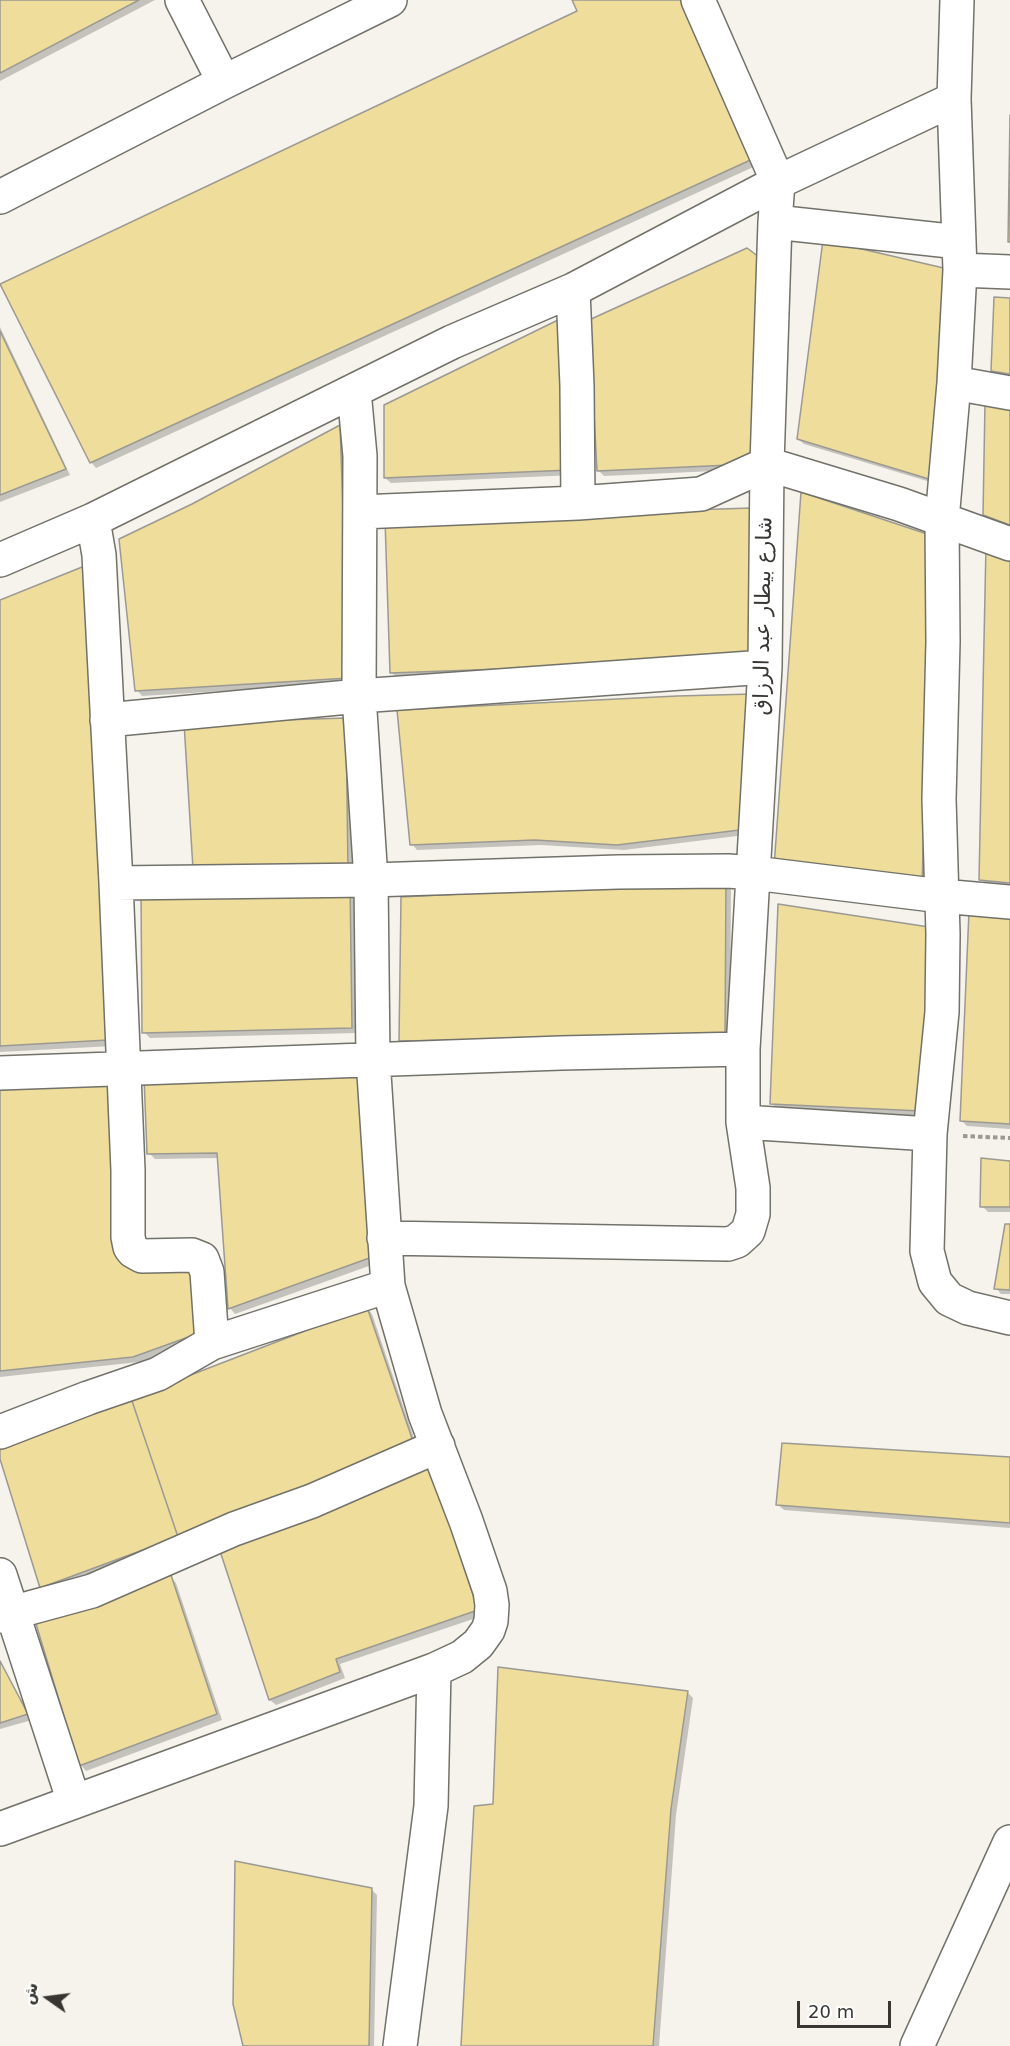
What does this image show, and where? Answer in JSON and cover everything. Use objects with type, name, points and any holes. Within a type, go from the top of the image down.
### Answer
[{"type":"street","points":[[182,0],[224,82]]},
{"type":"street","points":[[0,197],[390,0]]},
{"type":"street","points":[[698,0],[778,182]]},
{"type":"street","points":[[957,0],[954,99],[960,256],[954,383],[942,520],[943,642],[939,799],[943,934],[942,1012],[930,1134],[927,1251],[935,1282],[949,1299],[968,1308],[1010,1318]]},
{"type":"street","points":[[0,560],[93,519],[452,342],[573,290],[778,182],[954,99]]},
{"type":"street","name":"شارع بيطار عبد الرزاق","points":[[384,1238],[728,1245],[737,1241],[748,1231],[753,1214],[753,1188],[744,1122],[743,1049],[765,667],[767,464],[778,182]]},
{"type":"street","points":[[775,222],[960,256],[1010,272]]},
{"type":"street","points":[[573,290],[578,503]]},
{"type":"street","points":[[954,383],[1010,393]]},
{"type":"street","points":[[0,1829],[434,1671],[462,1657],[478,1644],[488,1630],[492,1605],[490,1591],[425,1414],[388,1286],[374,1059],[371,880],[358,696],[360,456],[354,391]]},
{"type":"street","points":[[360,512],[578,503],[701,494],[767,464],[899,504],[1010,544]]},
{"type":"street","points":[[93,519],[99,555],[116,883],[130,1247],[136,1254],[142,1256],[192,1255],[202,1259],[207,1272],[212,1343]]},
{"type":"street","points":[[107,720],[358,696],[765,667]]},
{"type":"street","points":[[116,883],[371,880],[728,871],[1010,902]]},
{"type":"street","points":[[0,1073],[374,1059],[743,1049]]},
{"type":"street","points":[[744,1122],[930,1134]]},
{"type":"street","points":[[0,1432],[158,1374],[212,1343],[388,1286]]},
{"type":"street","points":[[6,1614],[92,1591],[234,1529],[312,1501],[438,1446]]},
{"type":"street","points":[[0,1575],[6,1614],[74,1802]]},
{"type":"street","points":[[400,2046],[431,1806],[434,1671]]},
{"type":"street","points":[[917,2046],[1010,1842]]},
{"type":"path","points":[[930,1134],[1010,1138]]},
{"type":"building","points":[[0,0],[139,0],[0,73]]},
{"type":"building","points":[[572,0],[682,0],[757,157],[90,463],[0,284],[577,11]]},
{"type":"building","points":[[1010,115],[1010,242],[1008,242]]},
{"type":"building","points":[[823,240],[948,269],[942,483],[797,439]]},
{"type":"building","points":[[747,248],[767,263],[753,464],[597,471],[589,320]]},
{"type":"building","points":[[994,297],[1010,298],[1010,374],[991,371]]},
{"type":"building","points":[[558,320],[570,470],[384,478],[384,405]]},
{"type":"building","points":[[0,331],[66,469],[0,495]]},
{"type":"building","points":[[985,402],[1010,407],[1010,525],[983,515]]},
{"type":"building","points":[[340,425],[349,678],[135,691],[119,539],[192,504]]},
{"type":"building","points":[[801,492],[933,536],[922,884],[774,867]]},
{"type":"building","points":[[751,508],[750,660],[390,673],[385,520]]},
{"type":"building","points":[[986,545],[1010,553],[1010,883],[979,880]]},
{"type":"building","points":[[92,563],[108,1040],[0,1046],[0,600]]},
{"type":"building","points":[[753,694],[748,829],[617,845],[535,840],[410,845],[397,710]]},
{"type":"building","points":[[346,718],[348,872],[193,869],[184,723]]},
{"type":"building","points":[[726,877],[725,1045],[642,1037],[399,1041],[401,897],[619,886]]},
{"type":"building","points":[[350,884],[352,1028],[142,1033],[141,892]]},
{"type":"building","points":[[778,904],[929,927],[921,1111],[770,1104]]},
{"type":"building","points":[[969,911],[1010,913],[1010,1124],[960,1121]]},
{"type":"building","points":[[363,1072],[375,1256],[228,1309],[217,1153],[147,1154],[144,1077]]},
{"type":"building","points":[[115,1082],[124,1264],[194,1261],[194,1335],[133,1357],[0,1371],[0,1090]]},
{"type":"building","points":[[981,1158],[1010,1161],[1010,1207],[980,1207]]},
{"type":"building","points":[[1005,1224],[1010,1224],[1010,1290],[994,1289]]},
{"type":"building","points":[[367,1307],[415,1447],[178,1537],[131,1398]]},
{"type":"building","points":[[131,1398],[178,1537],[40,1588],[0,1459],[0,1445]]},
{"type":"building","points":[[782,1443],[1010,1457],[1010,1523],[776,1505]]},
{"type":"building","points":[[429,1460],[478,1610],[336,1659],[340,1672],[269,1700],[218,1545]]},
{"type":"building","points":[[171,1575],[217,1714],[79,1766],[36,1624]]},
{"type":"building","points":[[0,1661],[28,1714],[0,1723]]},
{"type":"building","points":[[498,1667],[688,1691],[671,1809],[653,2046],[461,2046],[474,1806],[493,1804]]},
{"type":"building","points":[[235,1861],[372,1888],[369,2046],[243,2046],[233,2004]]}]
